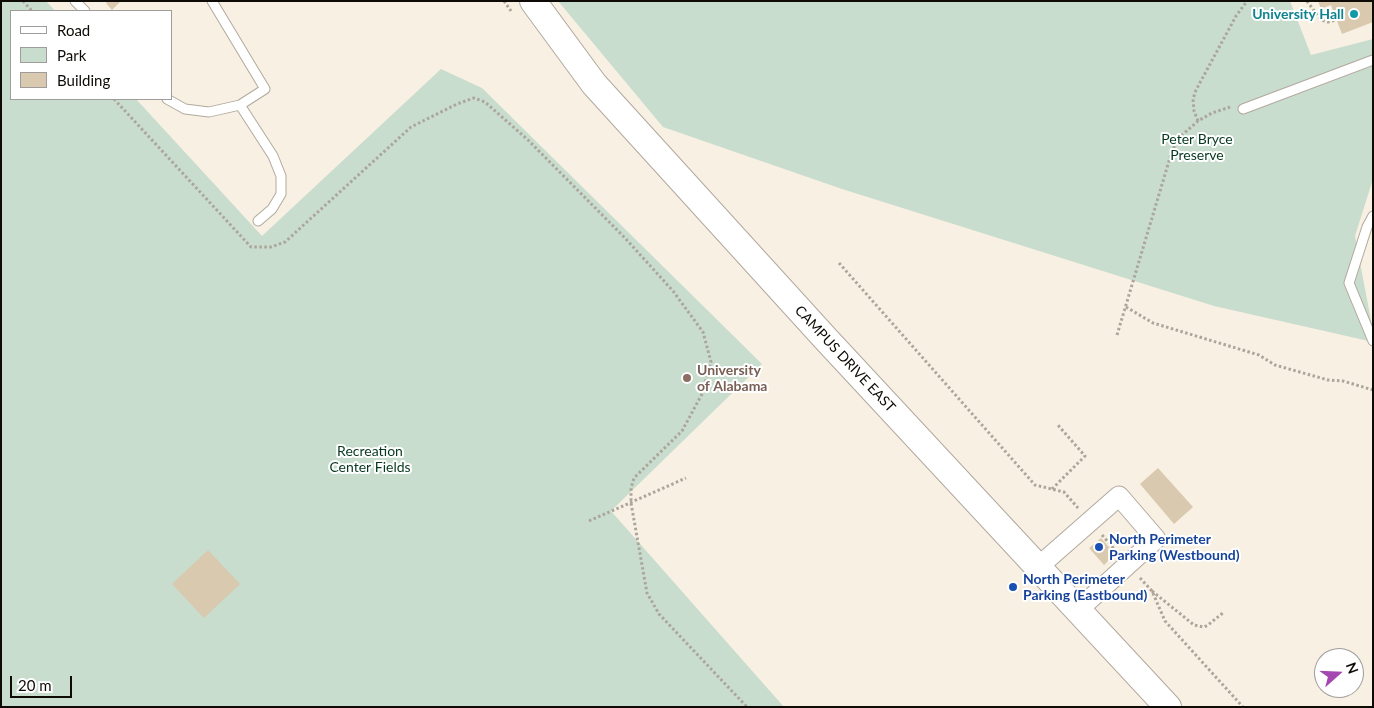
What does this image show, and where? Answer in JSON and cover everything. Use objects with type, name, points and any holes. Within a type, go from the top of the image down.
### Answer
[{"type":"street","name":"CAMPUS DRIVE EAST","points":[[533,1],[594,84],[832,346],[1168,707]]},
{"type":"street","points":[[1038,567],[1119,496],[1156,539],[1078,610]]},
{"type":"lane","points":[[75,1],[84,10]]},
{"type":"lane","points":[[169,100],[185,109],[209,112],[240,105],[264,89],[212,1]]},
{"type":"lane","points":[[1243,109],[1373,60]]},
{"type":"lane","points":[[240,105],[273,156],[281,176],[281,194],[272,209],[258,221]]},
{"type":"lane","points":[[1373,216],[1367,227],[1349,283],[1373,341]]},
{"type":"path","points":[[1198,121],[1194,112],[1193,99],[1196,90],[1236,16],[1248,1]]},
{"type":"path","points":[[1307,1],[1321,20],[1328,22],[1336,20]]},
{"type":"path","points":[[115,100],[251,247],[271,247],[285,242],[411,127],[457,104],[474,98],[485,102],[528,140],[625,238],[673,291],[703,332],[711,362],[702,394],[682,431],[634,478],[631,488],[631,502],[647,593],[659,614],[747,707]]},
{"type":"path","points":[[1117,335],[1172,151],[1181,136],[1198,121],[1228,107],[1243,109]]},
{"type":"path","points":[[839,263],[1035,485],[1064,492],[1152,591],[1194,625],[1204,627],[1224,612]]},
{"type":"path","points":[[1126,307],[1153,323],[1259,355],[1275,365],[1373,390]]},
{"type":"path","points":[[1051,489],[1085,456],[1057,424]]},
{"type":"path","points":[[588,521],[686,478]]},
{"type":"path","points":[[1152,591],[1165,621],[1243,707]]},
{"type":"green space","name":"Recreation Center Fields","points":[[1,1],[46,1],[54,10],[10,10],[10,100],[137,100],[262,236],[441,69],[482,88],[762,364],[611,511],[784,707],[1,707]]},
{"type":"green space","name":"Peter Bryce Preserve","points":[[558,1],[1290,1],[1311,55],[1373,39],[1373,179],[1355,236],[1373,331],[1373,342],[1214,306],[842,189],[663,127]]},
{"type":"building","points":[[108,1],[120,2],[112,10],[106,3]]},
{"type":"building","name":"University Hall","points":[[1318,1],[1373,1],[1373,22],[1342,34],[1331,5],[1321,9]]},
{"type":"building","points":[[1158,468],[1193,507],[1174,524],[1140,484]]},
{"type":"building","points":[[1101,538],[1115,554],[1104,565],[1089,548]]},
{"type":"building","points":[[208,550],[240,584],[204,618],[172,584]]},
{"type":"place","name":"University Hall","points":[[1354,14]]},
{"type":"place","name":"University of Alabama","points":[[687,378]]},
{"type":"place","name":"North Perimeter Parking (Westbound)","points":[[1099,547]]},
{"type":"place","name":"North Perimeter Parking (Eastbound)","points":[[1013,587]]}]
